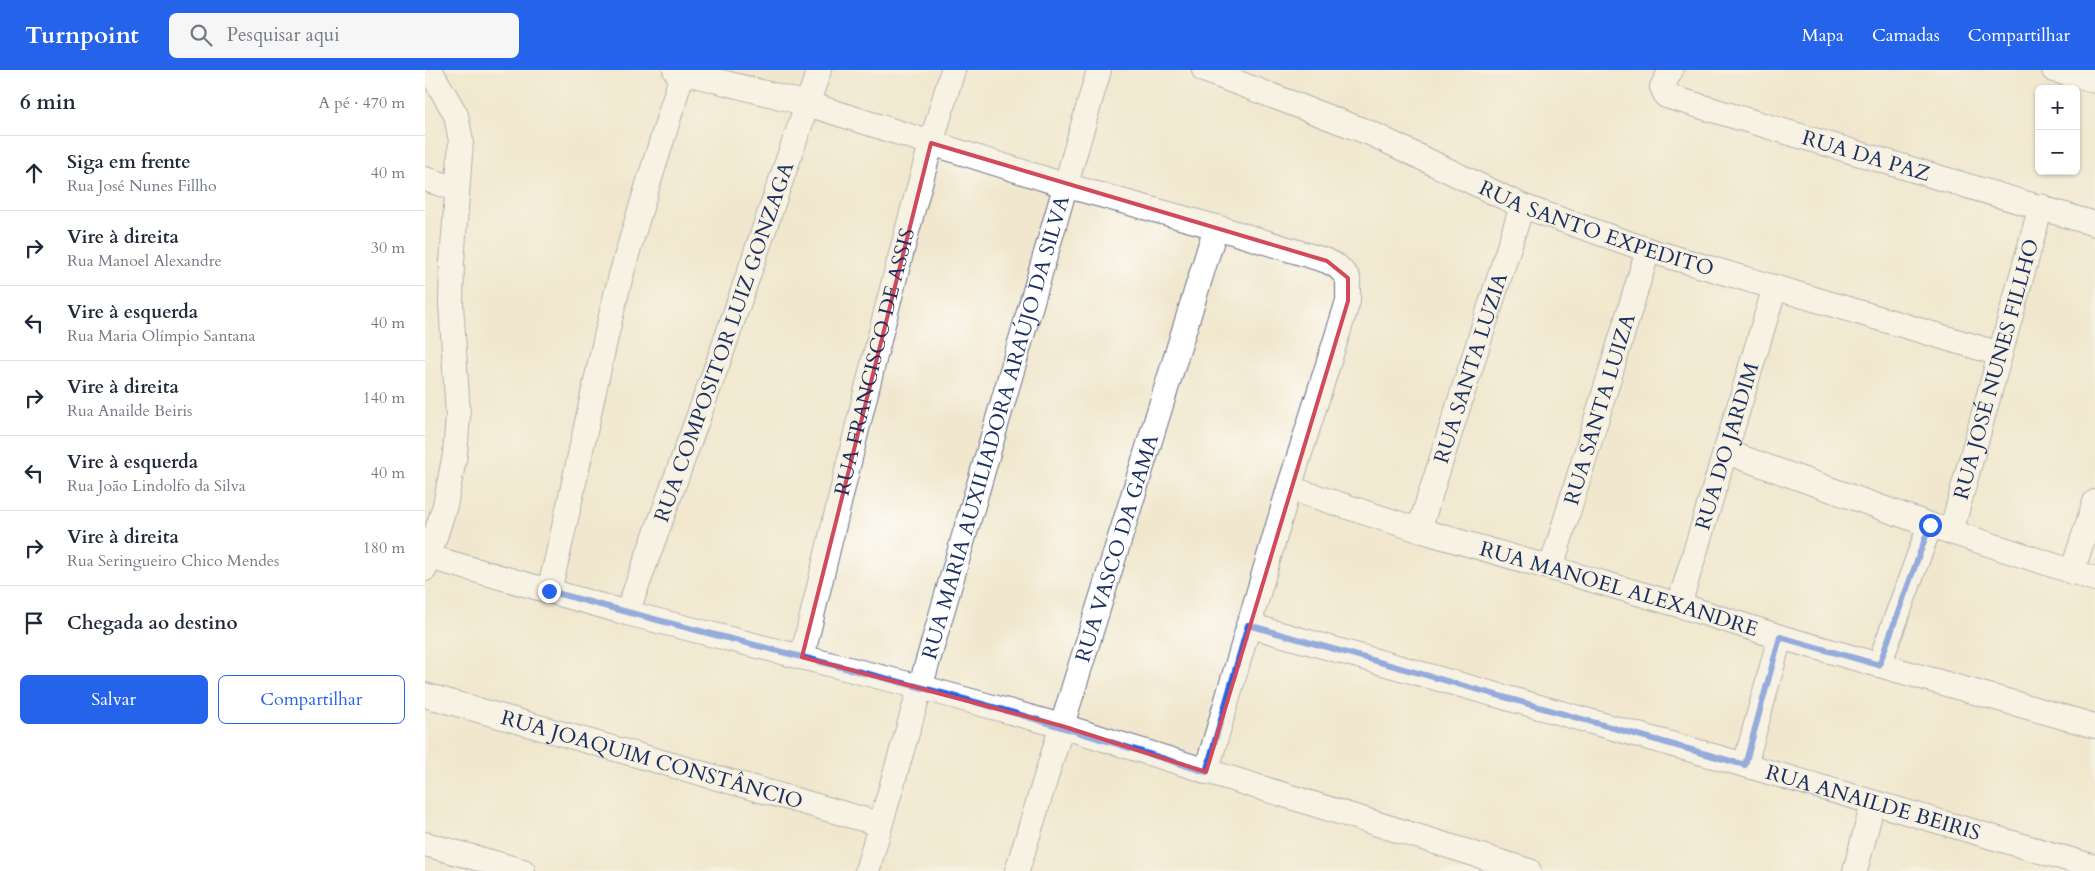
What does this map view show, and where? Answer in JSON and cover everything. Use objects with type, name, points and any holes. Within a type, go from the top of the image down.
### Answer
[{"type":"street","points":[[430,70],[456,115],[461,141],[453,226],[451,303],[458,415],[455,454],[445,505],[427,563],[549,591],[627,613],[920,687],[1062,726],[1529,871]]},
{"type":"street","name":"RUA COMPOSITOR LUIZ GONZAGA","points":[[627,613],[819,70]]},
{"type":"street","name":"RUA FRANCISCO DE ASSIS","points":[[802,657],[875,357],[931,143],[953,70]]},
{"type":"street","name":"RUA MARIA AUXILIADORA ARAÚJO DA SILVA","points":[[867,871],[1064,185],[1099,70]]},
{"type":"street","name":"RUA SANTO EXPEDITO","points":[[1204,70],[1370,133],[1522,206],[1648,250],[2000,354]]},
{"type":"street","name":"RUA DA PAZ","points":[[1671,70],[1662,87],[1666,96],[1754,124],[2041,206],[2095,224]]},
{"type":"street","points":[[549,591],[571,504],[591,397],[618,289],[680,71],[808,104],[1064,185],[1216,227],[1327,261],[1348,278],[1348,301],[1289,488],[1206,772]]},
{"type":"street","points":[[425,180],[457,189]]},
{"type":"street","name":"RUA SANTA LUZIA","points":[[1419,530],[1522,206]]},
{"type":"street","name":"RUA JOSÉ NUNES FILLHO","points":[[1879,665],[1940,529],[2000,354],[2041,206]]},
{"type":"street","name":"RUA VASCO DA GAMA","points":[[1017,871],[1216,227]]},
{"type":"street","name":"RUA SANTA LUIZA","points":[[1551,568],[1648,250]]},
{"type":"street","name":"RUA DO JARDIM","points":[[1679,605],[1775,287]]},
{"type":"street","points":[[1726,452],[1940,529],[2095,579]]},
{"type":"street","name":"RUA MANOEL ALEXANDRE","points":[[1289,488],[1419,530],[1679,605],[1780,637],[2095,726]]},
{"type":"street","points":[[2072,572],[2095,502]]},
{"type":"street","name":"RUA ANAILDE BEIRIS","points":[[1248,625],[1745,765],[2095,867]]},
{"type":"street","points":[[1745,765],[1780,637]]},
{"type":"street","name":"RUA JOAQUIM CONSTÂNCIO","points":[[425,695],[880,824]]},
{"type":"street","points":[[1855,871],[1873,803]]},
{"type":"street","points":[[425,844],[523,871]]},
{"type":"highlighted area","points":[[931,143],[1327,261],[1348,278],[1348,301],[1206,772],[1062,726],[802,657]]},
{"type":"route","points":[[549,591],[627,613],[920,687],[1062,726],[1206,772],[1248,625],[1745,765],[1780,637],[1879,665],[1930,525]]}]
